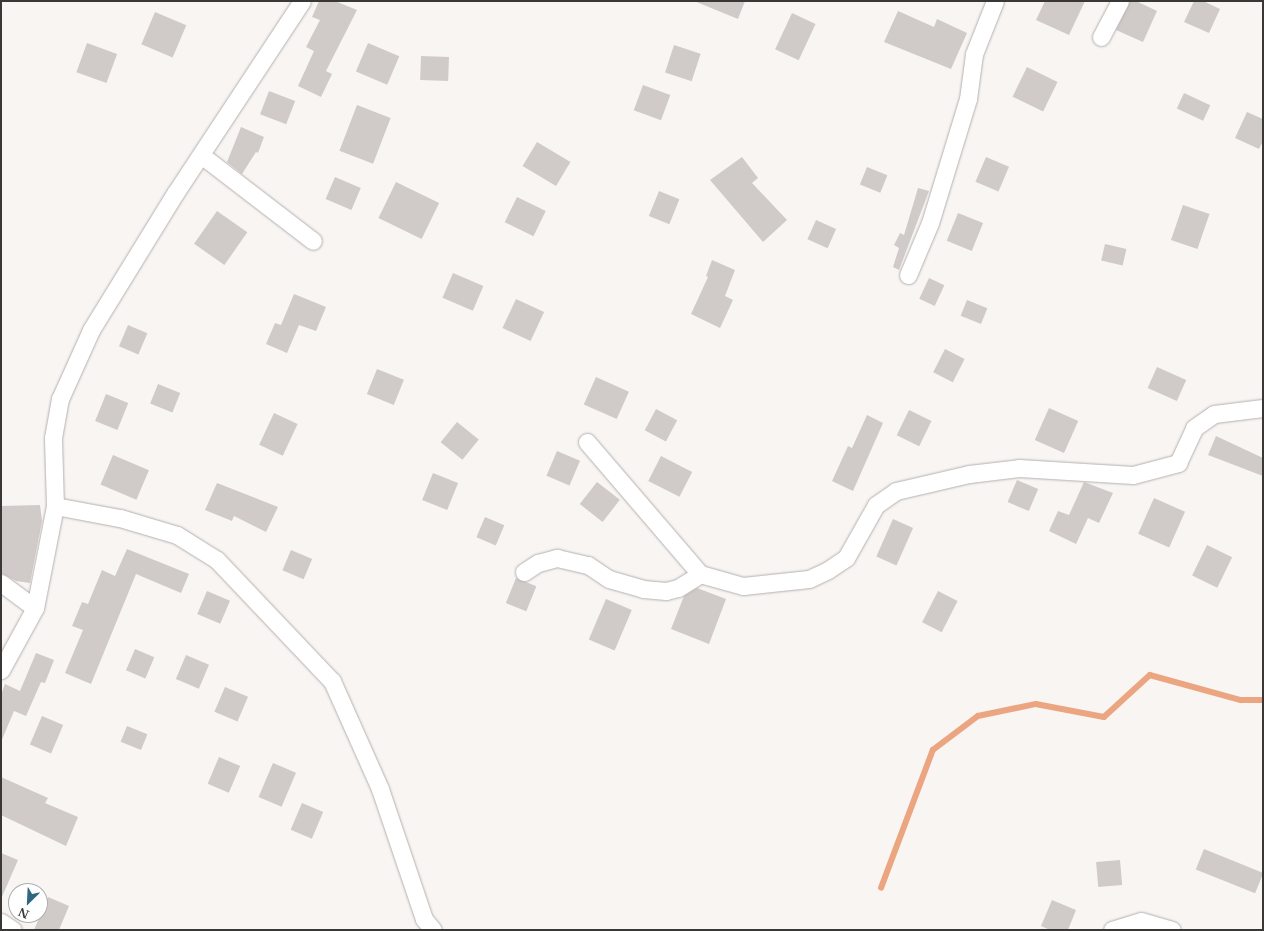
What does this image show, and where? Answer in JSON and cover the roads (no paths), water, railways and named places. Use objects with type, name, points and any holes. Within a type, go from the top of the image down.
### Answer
[{"type":"street","points":[[1,670],[35,608],[55,506],[53,438],[60,399],[91,330],[201,155],[302,1]]},
{"type":"street","points":[[908,275],[930,223],[968,99],[974,54],[995,1]]},
{"type":"street","points":[[1101,37],[1120,1]]},
{"type":"street","points":[[201,155],[313,241]]},
{"type":"street","points":[[587,442],[700,574],[743,586],[809,579],[828,570],[846,558],[876,505],[896,491],[969,474],[1019,468],[1133,475],[1178,463],[1194,428],[1214,414],[1263,408]]},
{"type":"street","points":[[55,506],[120,518],[177,535],[218,560],[332,681],[380,789],[424,919],[433,930]]},
{"type":"street","points":[[524,572],[538,563],[557,558],[588,565],[609,579],[643,589],[666,591],[678,588],[700,574]]},
{"type":"street","points":[[1,582],[35,608]]},
{"type":"street","points":[[1112,930],[1141,921],[1172,930]]},
{"type":"street","points":[[1,922],[13,930]]},
{"type":"waterway","points":[[881,888],[933,750],[978,716],[1036,704],[1104,717],[1150,675],[1241,700],[1263,700]]}]
